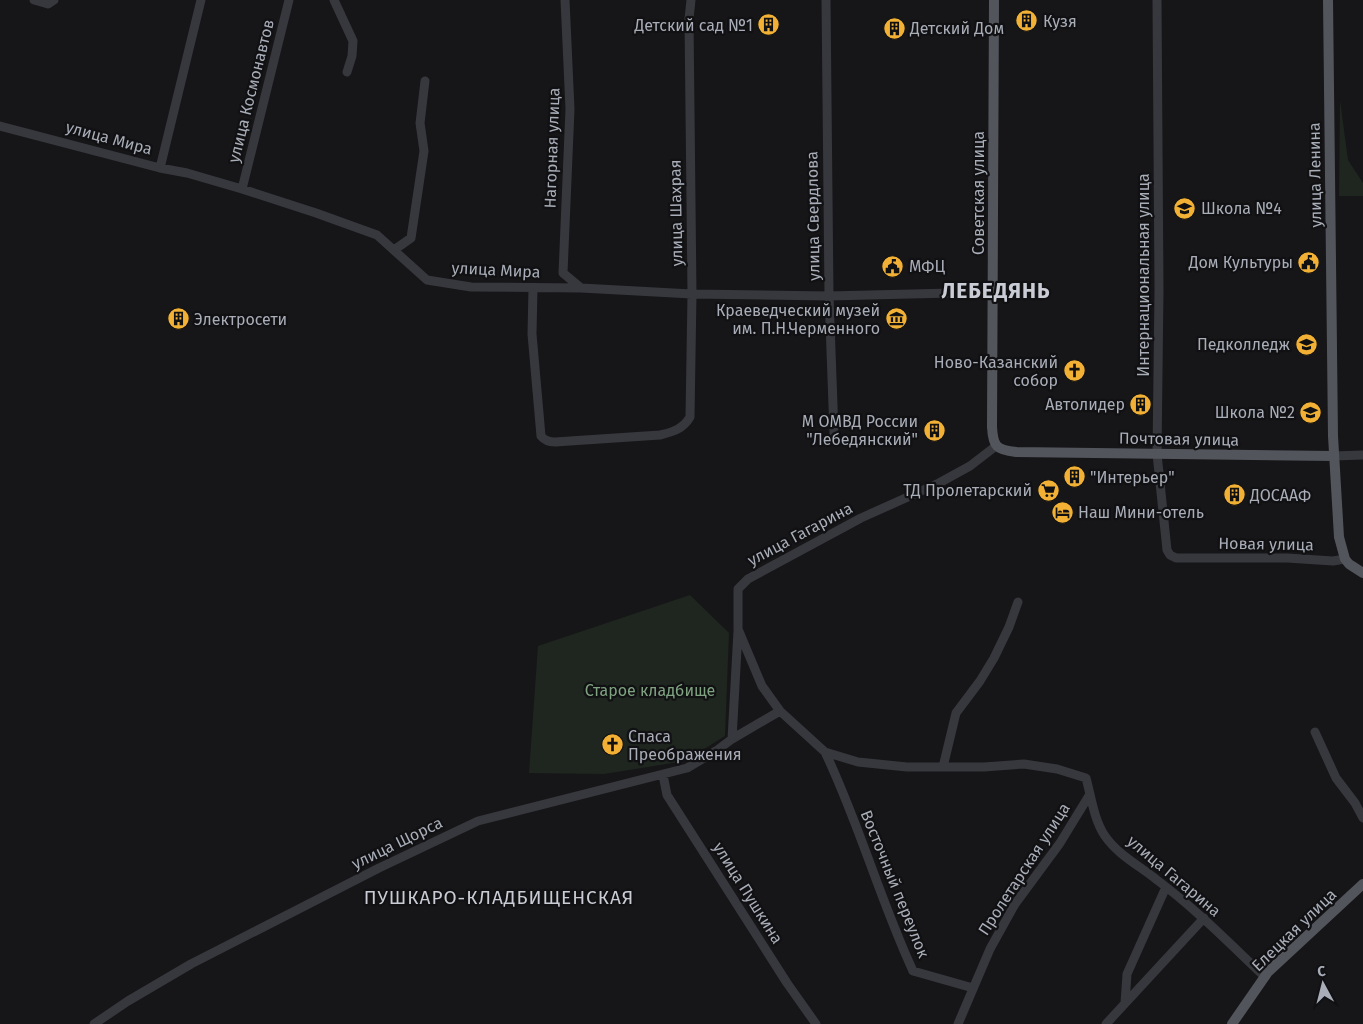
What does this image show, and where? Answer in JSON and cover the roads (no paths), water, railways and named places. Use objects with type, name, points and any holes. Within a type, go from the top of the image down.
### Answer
[{"type":"main road","name":"Советская улица","points":[[994,0],[992,436],[996,446]]},
{"type":"main road","name":"улица Ленина","points":[[1328,0],[1334,456],[1339,537],[1344,559]]},
{"type":"main road","name":"Почтовая улица","points":[[996,446],[1000,450],[1016,452],[1334,456]]},
{"type":"main road","points":[[1344,559],[1363,573]]},
{"type":"main road","name":"Елецкая улица","points":[[1232,1024],[1268,972],[1363,884]]},
{"type":"street","points":[[34,0],[48,4],[54,0]]},
{"type":"street","points":[[160,168],[201,0]]},
{"type":"street","name":"улица Космонавтов","points":[[242,189],[289,0]]},
{"type":"street","points":[[334,0],[353,41],[352,56],[347,72]]},
{"type":"street","name":"Нагорная улица","points":[[565,0],[570,109],[563,273],[581,288]]},
{"type":"street","name":"улица Шахрая","points":[[533,288],[532,334],[541,436],[543,439],[548,442],[555,442],[660,435],[685,425],[690,417],[692,294],[689,18],[691,0]]},
{"type":"street","name":"улица Свердлова","points":[[826,0],[829,296],[834,432]]},
{"type":"street","name":"Интернациональная улица","points":[[1157,0],[1157,454],[1167,550]]},
{"type":"street","points":[[394,250],[412,238],[424,151],[420,122],[425,81]]},
{"type":"street","name":"улица Мира","points":[[0,126],[86,147],[160,168],[188,173],[242,189],[377,236],[427,280],[471,287],[581,288],[692,294],[829,296],[993,292]]},
{"type":"street","name":"улица Гагарина","points":[[996,446],[970,466],[939,483],[861,518],[748,579],[738,589],[738,629],[762,686],[780,711],[825,752],[858,762],[907,767],[984,767],[1024,764],[1058,769],[1086,778],[1104,836],[1130,861],[1204,918],[1265,977]]},
{"type":"street","name":"Почтовая улица","points":[[1334,456],[1363,455]]},
{"type":"street","name":"Новая улица","points":[[1167,550],[1170,555],[1176,558],[1287,558],[1333,561],[1344,559]]},
{"type":"street","points":[[943,767],[956,713],[994,658],[1009,627],[1018,602]]},
{"type":"street","points":[[732,739],[738,629]]},
{"type":"street","name":"улица Щорса","points":[[94,1024],[128,1001],[200,959],[354,880],[478,821],[687,768],[780,711]]},
{"type":"street","points":[[1315,732],[1336,778],[1355,803],[1363,818]]},
{"type":"street","name":"Восточный переулок","points":[[825,752],[836,775],[913,971],[973,988]]},
{"type":"street","name":"улица Пушкина","points":[[663,774],[667,795],[787,983],[816,1024]]},
{"type":"street","name":"Пролетарская улица","points":[[973,988],[990,949],[1015,904],[1060,843],[1090,794]]},
{"type":"street","points":[[1125,1006],[1127,974],[1166,887]]},
{"type":"street","points":[[1106,1024],[1125,1006],[1146,979],[1204,918]]},
{"type":"street","points":[[958,1024],[973,988]]},
{"type":"place","name":"Кузя","points":[[1027,21]]},
{"type":"place","name":"Детский сад №1","points":[[769,25]]},
{"type":"place","name":"Детский Дом","points":[[894,28]]},
{"type":"place","name":"Школа №4","points":[[1185,208]]},
{"type":"place","name":"Дом Культуры","points":[[1309,262]]},
{"type":"place","name":"МФЦ","points":[[893,266]]},
{"type":"place","name":"Электросети","points":[[178,319]]},
{"type":"place","name":"Краеведческий музей им. П.Н.Черменного","points":[[896,319]]},
{"type":"place","name":"Педколледж","points":[[1306,344]]},
{"type":"place","name":"Ново-Казанский собор","points":[[1074,371]]},
{"type":"place","name":"Автолидер","points":[[1141,404]]},
{"type":"place","name":"Школа №2","points":[[1311,412]]},
{"type":"place","name":"М ОМВД России \"Лебедянский\"","points":[[934,430]]},
{"type":"place","name":"\"Интерьер\"","points":[[1074,477]]},
{"type":"place","name":"ТД Пролетарский","points":[[1048,490]]},
{"type":"place","name":"ДОСААФ","points":[[1234,495]]},
{"type":"place","name":"Наш Мини-отель","points":[[1062,512]]},
{"type":"place","name":"Спаса Преображения","points":[[612,745]]},
{"type":"district","name":"ЛЕБЕДЯНЬ","points":[[996,291]]},
{"type":"district","name":"ПУШКАРО-КЛАДБИЩЕНСКАЯ","points":[[499,897]]},
{"type":"park label","name":"Старое кладбище","points":[[650,690]]}]
